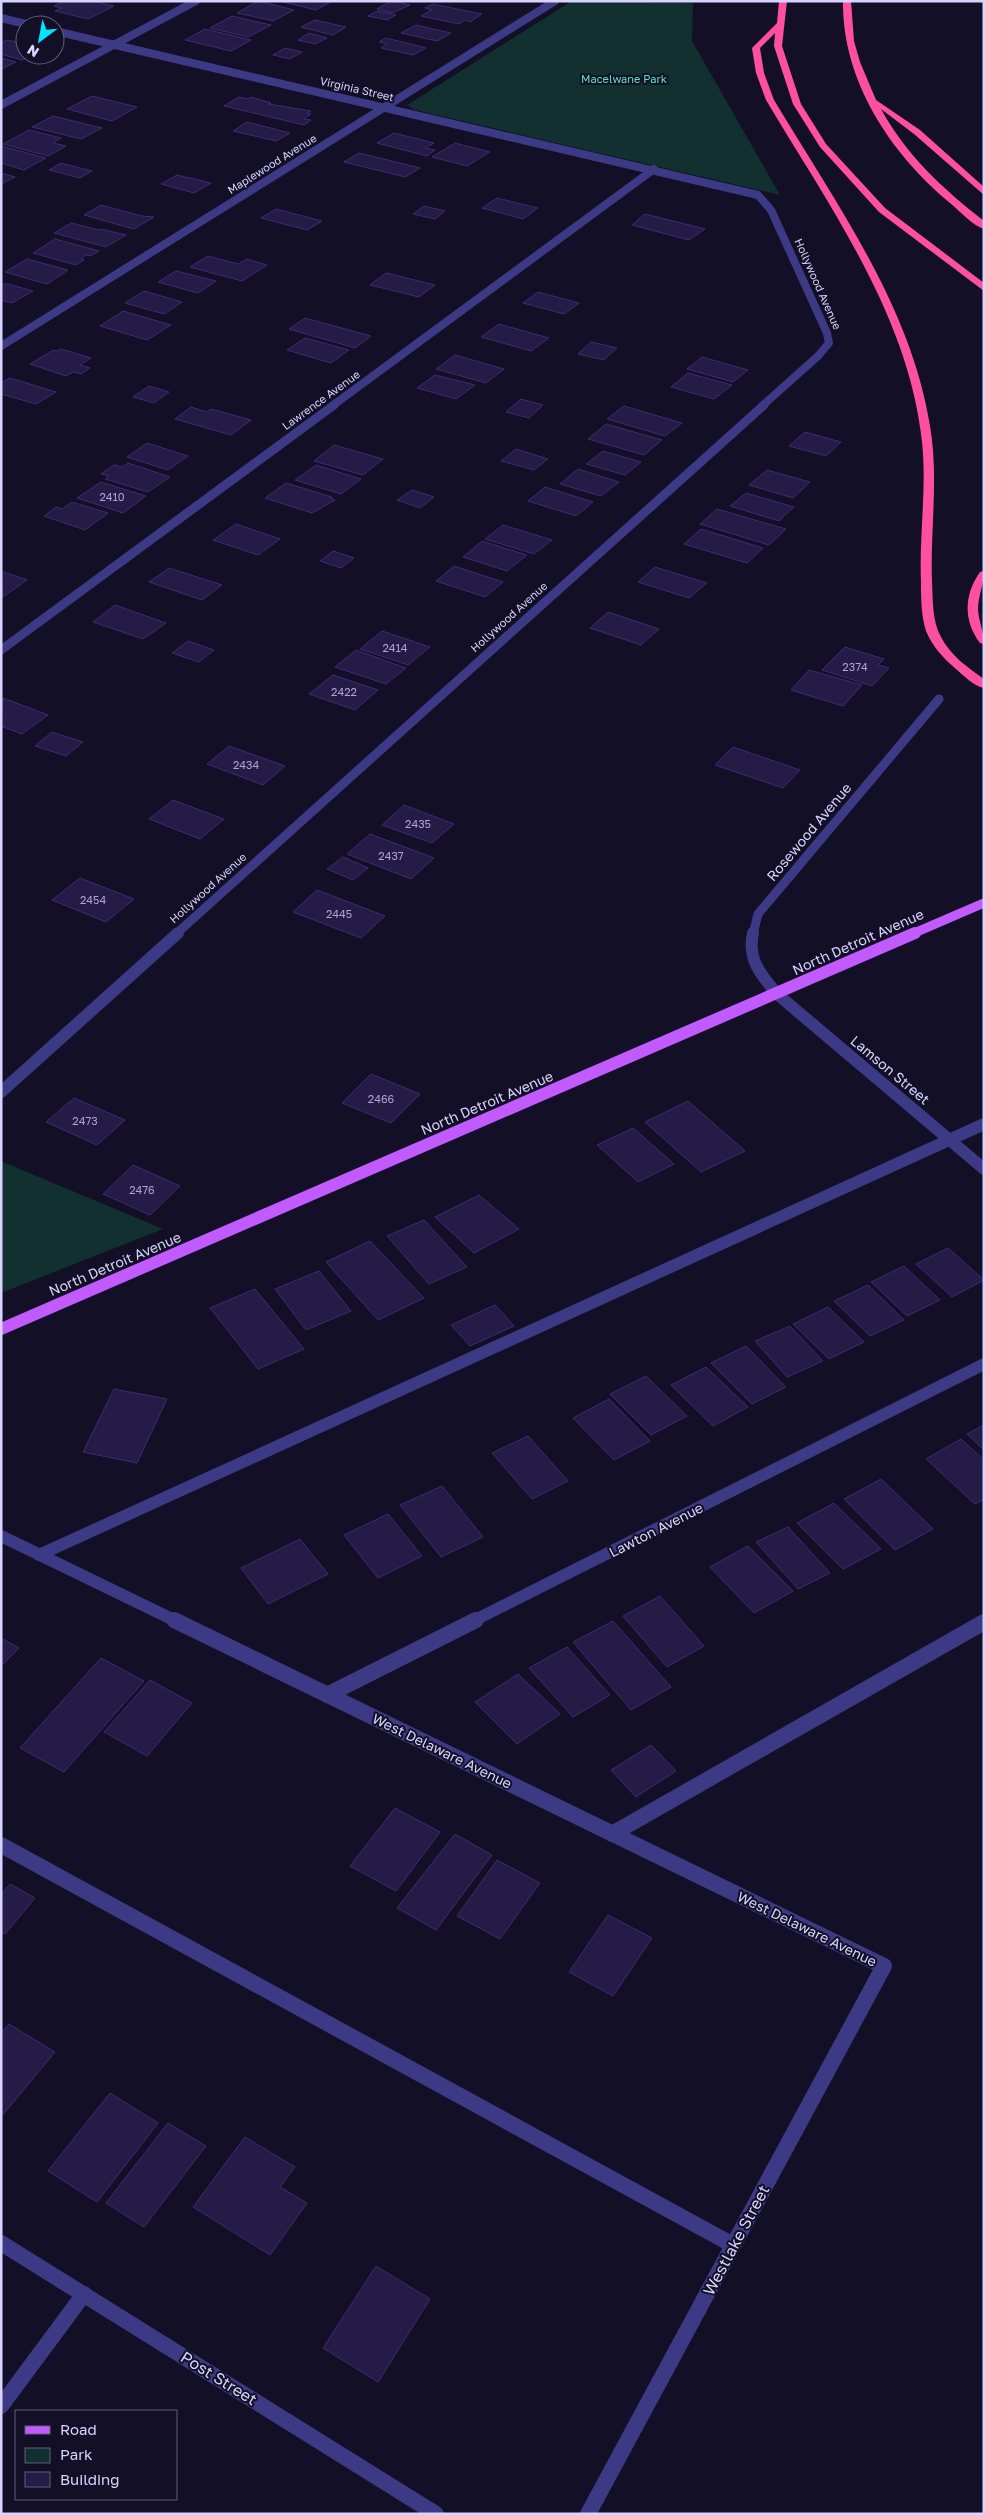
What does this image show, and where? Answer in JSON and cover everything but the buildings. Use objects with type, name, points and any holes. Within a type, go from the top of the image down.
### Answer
[{"type":"highway","points":[[783,1],[778,46],[797,104],[823,145],[882,210],[984,288]]},
{"type":"highway","points":[[847,1],[845,18],[856,62],[887,129],[908,158],[948,197],[984,226]]},
{"type":"highway","points":[[781,23],[756,48],[760,73],[770,100],[860,250],[901,340],[918,393],[925,424],[930,463],[927,602],[933,633],[956,664],[984,685]]},
{"type":"highway","points":[[872,100],[917,132],[984,192]]},
{"type":"highway","points":[[984,574],[980,579],[971,604],[979,636],[984,641]]},
{"type":"main road","name":"North Detroit Avenue","points":[[1,1329],[984,903]]},
{"type":"street","points":[[1,105],[196,1]]},
{"type":"street","name":"Maplewood Avenue","points":[[1,346],[555,1]]},
{"type":"street","points":[[1,18],[15,21]]},
{"type":"street","name":"Virginia Street","points":[[65,33],[654,169]]},
{"type":"street","name":"Lawrence Avenue","points":[[1,650],[654,169]]},
{"type":"street","name":"Hollywood Avenue","points":[[1,1092],[796,376],[829,343],[827,333],[771,210],[758,195],[654,169]]},
{"type":"street","name":"Rosewood Avenue","points":[[777,994],[753,966],[749,942],[758,914],[940,699]]},
{"type":"street","name":"Lamson Street","points":[[777,994],[984,1169]]},
{"type":"street","points":[[39,1555],[984,1124]]},
{"type":"street","name":"Lawton Avenue","points":[[327,1695],[984,1364]]},
{"type":"street","name":"West Delaware Avenue","points":[[1,1536],[884,1966]]},
{"type":"street","points":[[612,1834],[984,1622]]},
{"type":"street","points":[[1,1845],[733,2244]]},
{"type":"street","name":"Westlake Street","points":[[588,2514],[884,1966]]},
{"type":"street","name":"Post Street","points":[[1,2243],[436,2514]]},
{"type":"street","points":[[1,2406],[84,2294]]},
{"type":"green space","name":"Macelwane Park","points":[[572,1],[693,3],[692,41],[780,195],[415,110],[407,105]]},
{"type":"green space","points":[[1,1161],[163,1229],[1,1293]]}]
